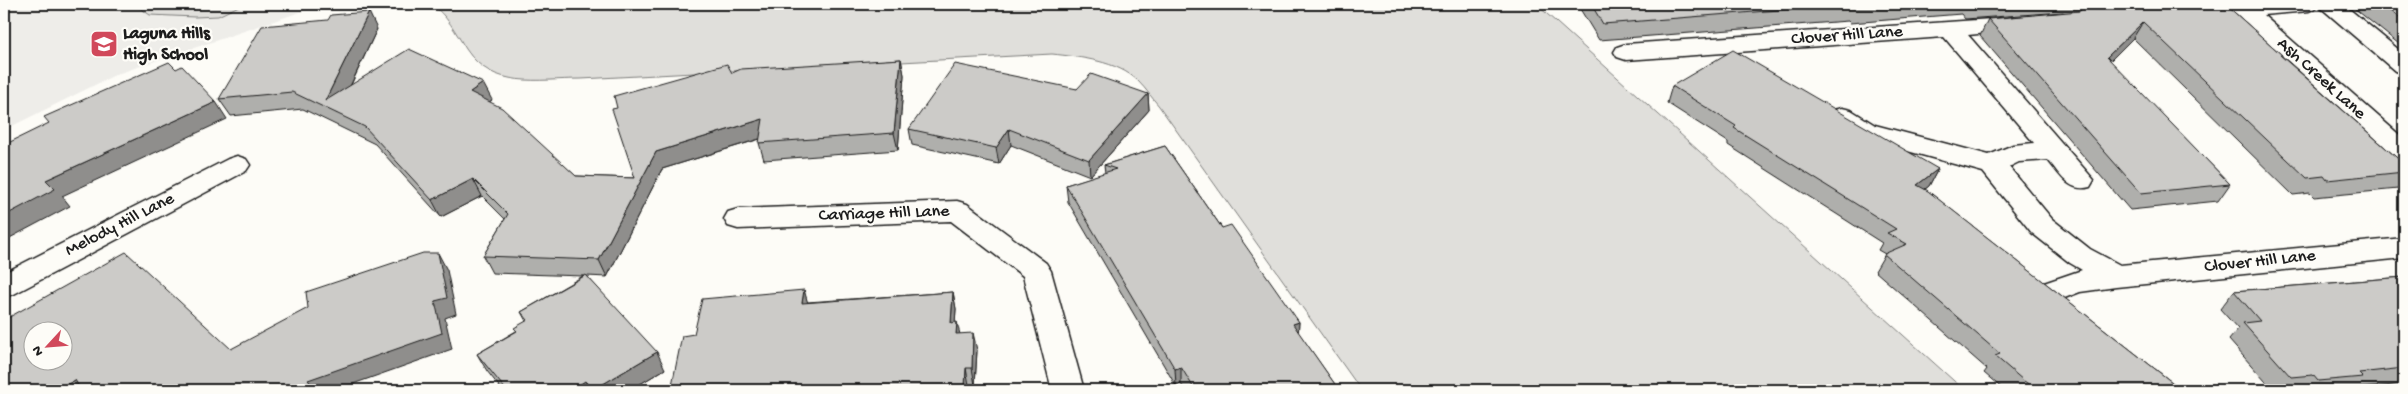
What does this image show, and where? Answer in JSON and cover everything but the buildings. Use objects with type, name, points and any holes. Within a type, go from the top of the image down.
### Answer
[{"type":"street","name":"Ash Creek Lane","points":[[2240,7],[2309,4]]},
{"type":"street","points":[[2329,4],[2404,66]]},
{"type":"street","name":"Ash Creek Lane","points":[[2240,7],[2403,150]]},
{"type":"street","name":"Clover Hill Lane","points":[[1626,52],[2044,23]]},
{"type":"street","points":[[1950,29],[2080,180]]},
{"type":"street","points":[[1744,43],[1758,65]]},
{"type":"street","points":[[1824,105],[1866,130],[1992,165],[2042,226],[2080,256],[2116,276]]},
{"type":"street","points":[[1992,165],[2013,154],[2054,150]]},
{"type":"street","name":"Melody Hill Lane","points":[[4,286],[236,165]]},
{"type":"street","name":"Carriage Hill Lane","points":[[738,220],[957,211],[1036,271],[1068,390]]},
{"type":"street","name":"Clover Hill Lane","points":[[2031,273],[2066,300],[2075,282],[2116,276],[2404,248]]},
{"type":"shaded area","name":"Laguna Hills High School","points":[[4,4],[324,4],[117,74],[4,130]]},
{"type":"shaded area","points":[[134,4],[243,4],[218,16],[195,17],[150,15]]},
{"type":"shaded area","points":[[431,4],[573,4],[576,6],[580,4],[1536,4],[1964,390],[1361,390],[1159,106],[1144,87],[1130,74],[1109,64],[1052,54],[581,79],[518,79],[503,77],[489,71],[477,62],[446,19]]},
{"type":"place","name":"Laguna Hills High School","points":[[104,44]]}]
